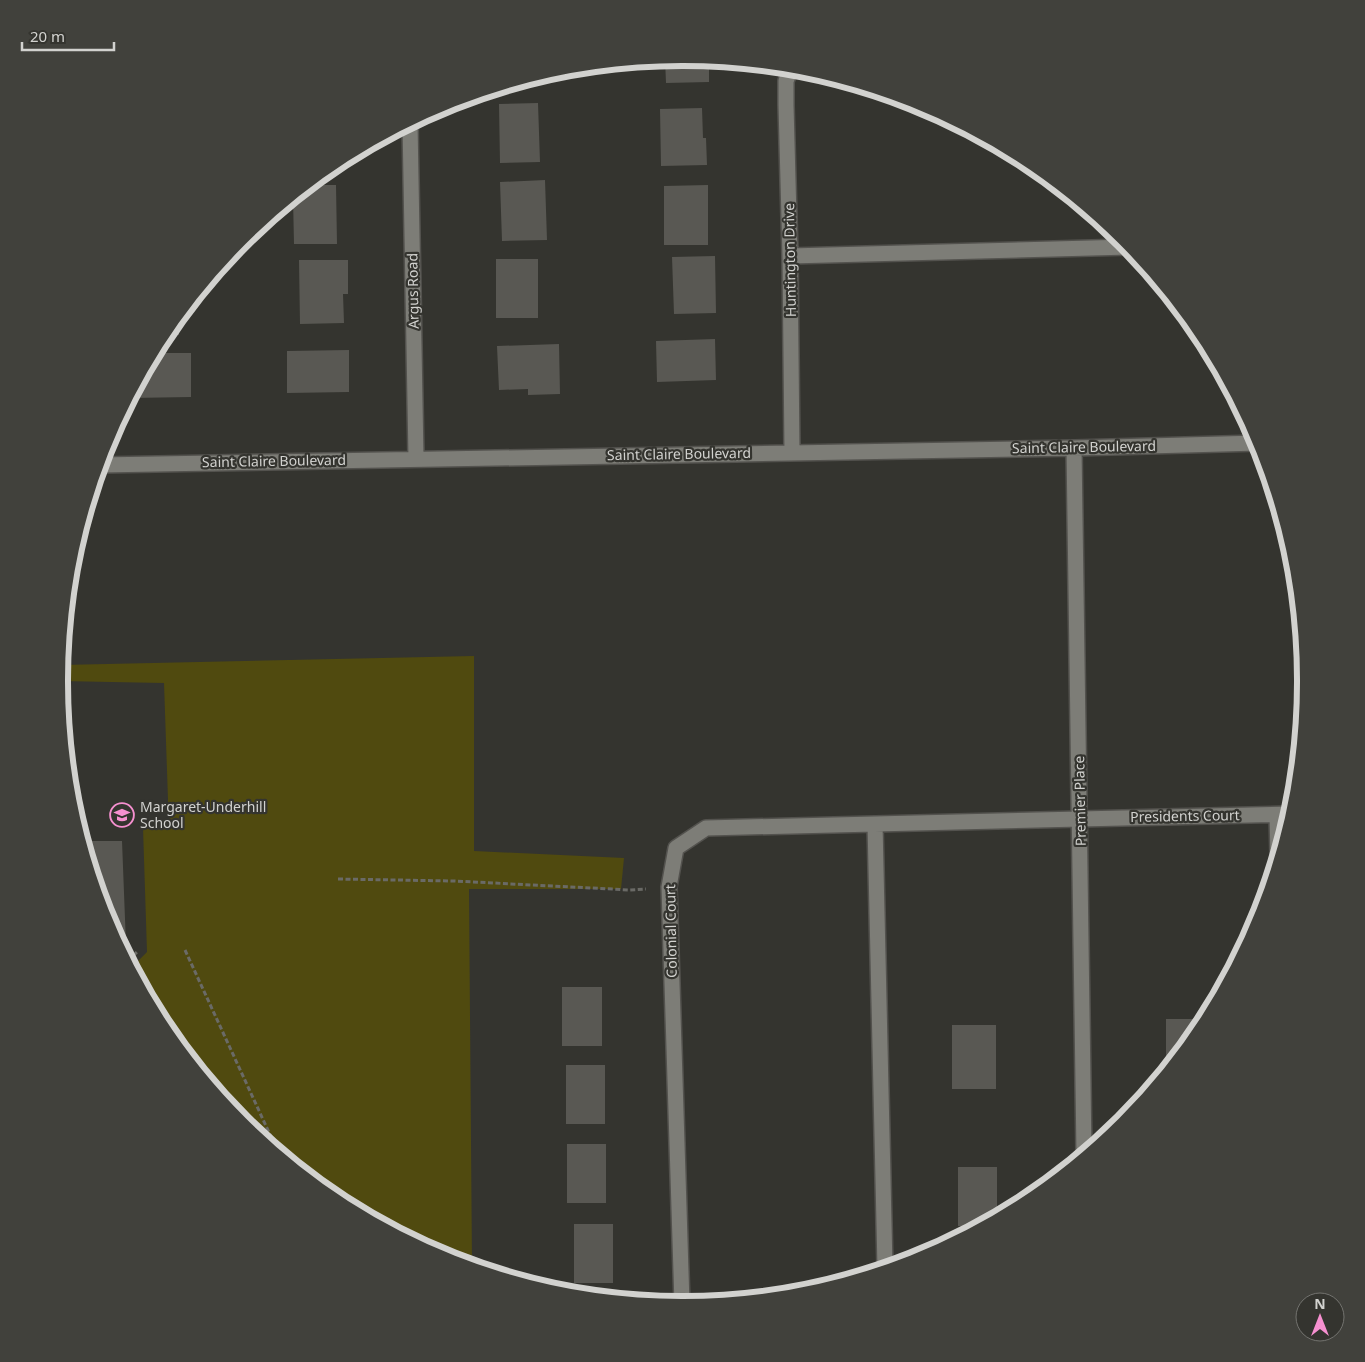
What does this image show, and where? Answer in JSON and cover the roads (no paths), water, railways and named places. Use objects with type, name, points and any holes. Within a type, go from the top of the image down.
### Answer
[{"type":"street","name":"Huntington Drive","points":[[788,76],[786,81],[792,452]]},
{"type":"street","name":"Argus Road","points":[[410,130],[416,458]]},
{"type":"street","points":[[790,256],[1118,247]]},
{"type":"street","name":"Saint Claire Boulevard","points":[[107,465],[1249,443]]},
{"type":"street","name":"Premier Place","points":[[1074,448],[1084,1146]]},
{"type":"street","name":"Presidents Court","points":[[1080,819],[1282,814]]},
{"type":"street","name":"Colonial Court","points":[[682,1296],[669,887],[676,848],[706,828],[1080,819]]},
{"type":"street","points":[[876,824],[885,1261]]},
{"type":"place","name":"Margaret-Underhill School","points":[[122,815]]}]
